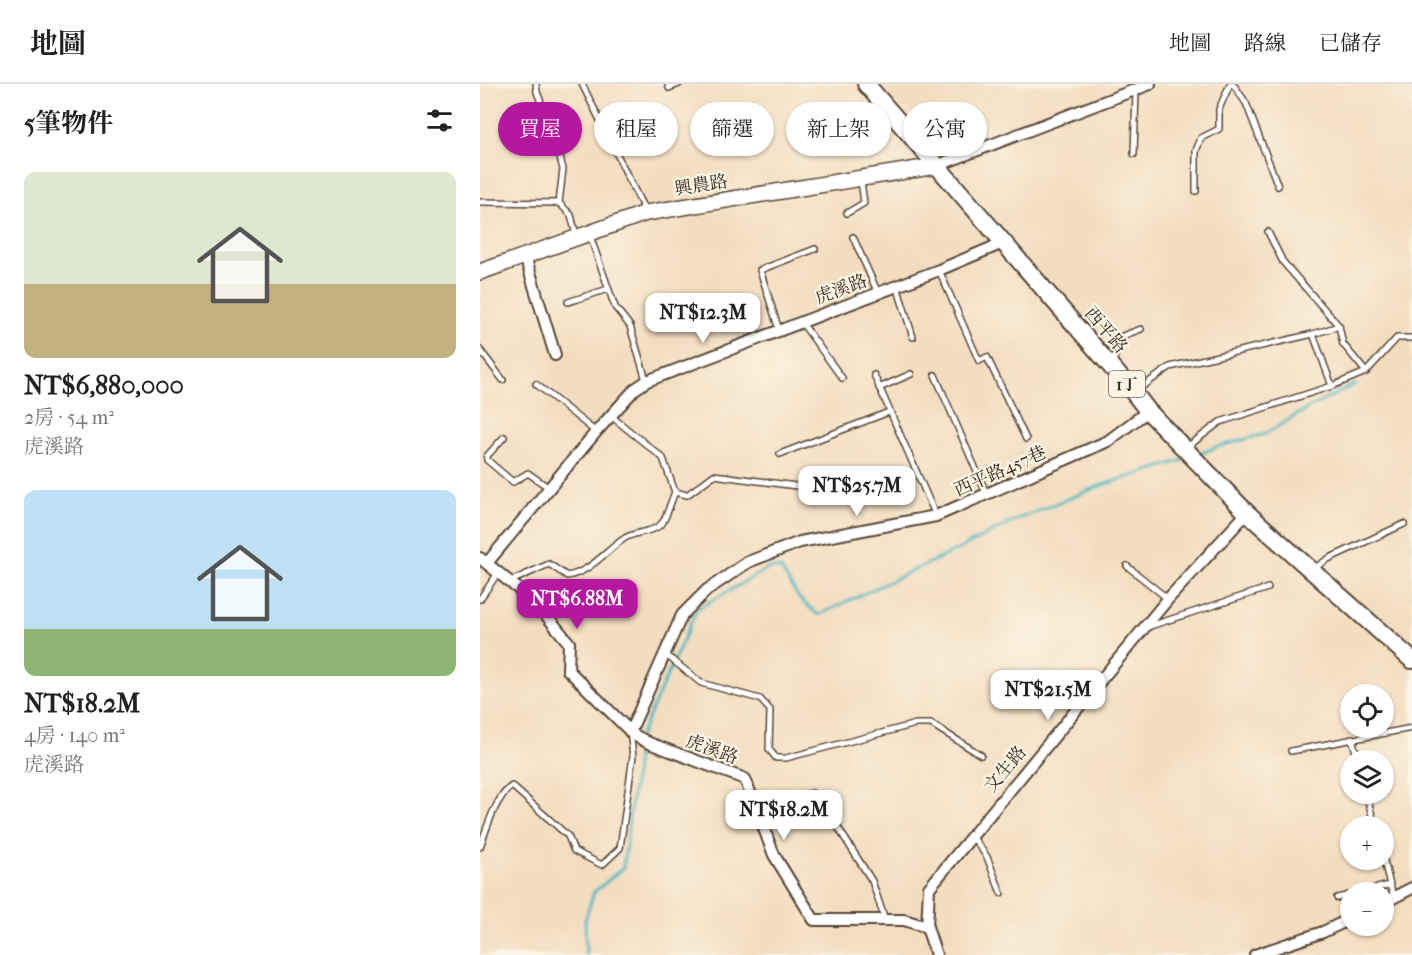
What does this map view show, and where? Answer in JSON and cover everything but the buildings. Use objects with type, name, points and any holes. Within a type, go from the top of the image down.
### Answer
[{"type":"main road","name":"西平路","points":[[866,84],[1148,411],[1247,513],[1412,660]]},
{"type":"street","points":[[936,166],[1150,84]]},
{"type":"street","name":"興農路","points":[[480,272],[646,213],[936,166]]},
{"type":"street","name":"虎溪路","points":[[927,927],[904,920],[814,920],[774,855],[745,778],[649,743],[632,733],[568,670],[569,643],[537,604],[483,561],[596,432],[636,389],[647,381],[939,270],[1003,243]]},
{"type":"street","points":[[525,256],[555,355]]},
{"type":"street","name":"西平路457巷","points":[[632,733],[644,700],[682,615],[707,590],[748,562],[800,542],[936,516],[1108,441],[1148,411]]},
{"type":"street","name":"文生路","points":[[936,955],[927,927],[928,888],[1168,600],[1247,513]]},
{"type":"street","points":[[1394,897],[1412,888]]},
{"type":"street","points":[[1256,955],[1340,924]]},
{"type":"lane","points":[[536,84],[563,169],[559,203]]},
{"type":"lane","points":[[582,84],[646,213]]},
{"type":"lane","points":[[668,84],[669,88],[680,84]]},
{"type":"lane","points":[[1196,191],[1196,151],[1201,138],[1219,129],[1219,109],[1232,84],[1246,103],[1278,186]]},
{"type":"lane","points":[[1134,154],[1136,89]]},
{"type":"lane","points":[[847,213],[864,203],[861,179]]},
{"type":"lane","points":[[480,202],[559,203],[571,215],[583,234],[615,308],[630,327],[647,381]]},
{"type":"lane","points":[[1268,232],[1283,262],[1339,326],[1343,344],[1366,372]]},
{"type":"lane","points":[[853,237],[878,293]]},
{"type":"lane","points":[[778,330],[760,270],[815,249]]},
{"type":"lane","points":[[939,270],[979,361],[987,357],[1026,439]]},
{"type":"lane","points":[[897,285],[913,337]]},
{"type":"lane","points":[[568,302],[608,289]]},
{"type":"lane","points":[[801,321],[842,378]]},
{"type":"lane","points":[[1134,393],[1170,367],[1339,326]]},
{"type":"lane","points":[[1112,367],[1120,337],[1141,329]]},
{"type":"lane","points":[[1313,334],[1332,386]]},
{"type":"lane","points":[[1185,449],[1220,422],[1332,386],[1366,372],[1397,338],[1412,338]]},
{"type":"lane","points":[[480,350],[503,380]]},
{"type":"lane","points":[[879,388],[911,374]]},
{"type":"lane","points":[[874,375],[936,516]]},
{"type":"lane","points":[[935,375],[987,495]]},
{"type":"lane","points":[[536,384],[596,432]]},
{"type":"lane","points":[[780,454],[889,412]]},
{"type":"lane","points":[[509,582],[549,564],[567,576],[574,575],[597,562],[626,537],[662,523],[675,492],[663,458],[611,416]]},
{"type":"lane","points":[[504,437],[487,456],[487,460],[513,482],[528,473],[549,488]]},
{"type":"lane","points":[[675,492],[687,495],[714,475],[796,486]]},
{"type":"lane","points":[[1312,570],[1328,559],[1404,524]]},
{"type":"lane","points":[[1127,566],[1168,600]]},
{"type":"lane","points":[[480,599],[498,573]]},
{"type":"lane","points":[[1145,628],[1268,588]]},
{"type":"lane","points":[[665,654],[701,683],[760,699],[770,710],[769,749],[776,758],[786,758],[916,724],[931,724],[981,755]]},
{"type":"lane","points":[[1394,731],[1412,728]]},
{"type":"lane","points":[[480,847],[504,791],[512,786],[568,836],[574,851],[602,865],[620,848],[633,756],[632,733]]},
{"type":"lane","points":[[1291,751],[1352,738],[1355,750]]},
{"type":"lane","points":[[757,811],[812,793]]},
{"type":"lane","points":[[832,818],[872,881],[885,920]]},
{"type":"lane","points":[[971,835],[987,857],[1001,893]]},
{"type":"waterway","points":[[1199,454],[1265,434],[1355,384]]},
{"type":"waterway","points":[[640,736],[697,609],[769,568],[781,569],[799,598],[818,615],[1018,519],[1102,485],[1187,459]]},
{"type":"waterway","points":[[586,955],[585,920],[594,892],[623,868],[639,742]]}]
